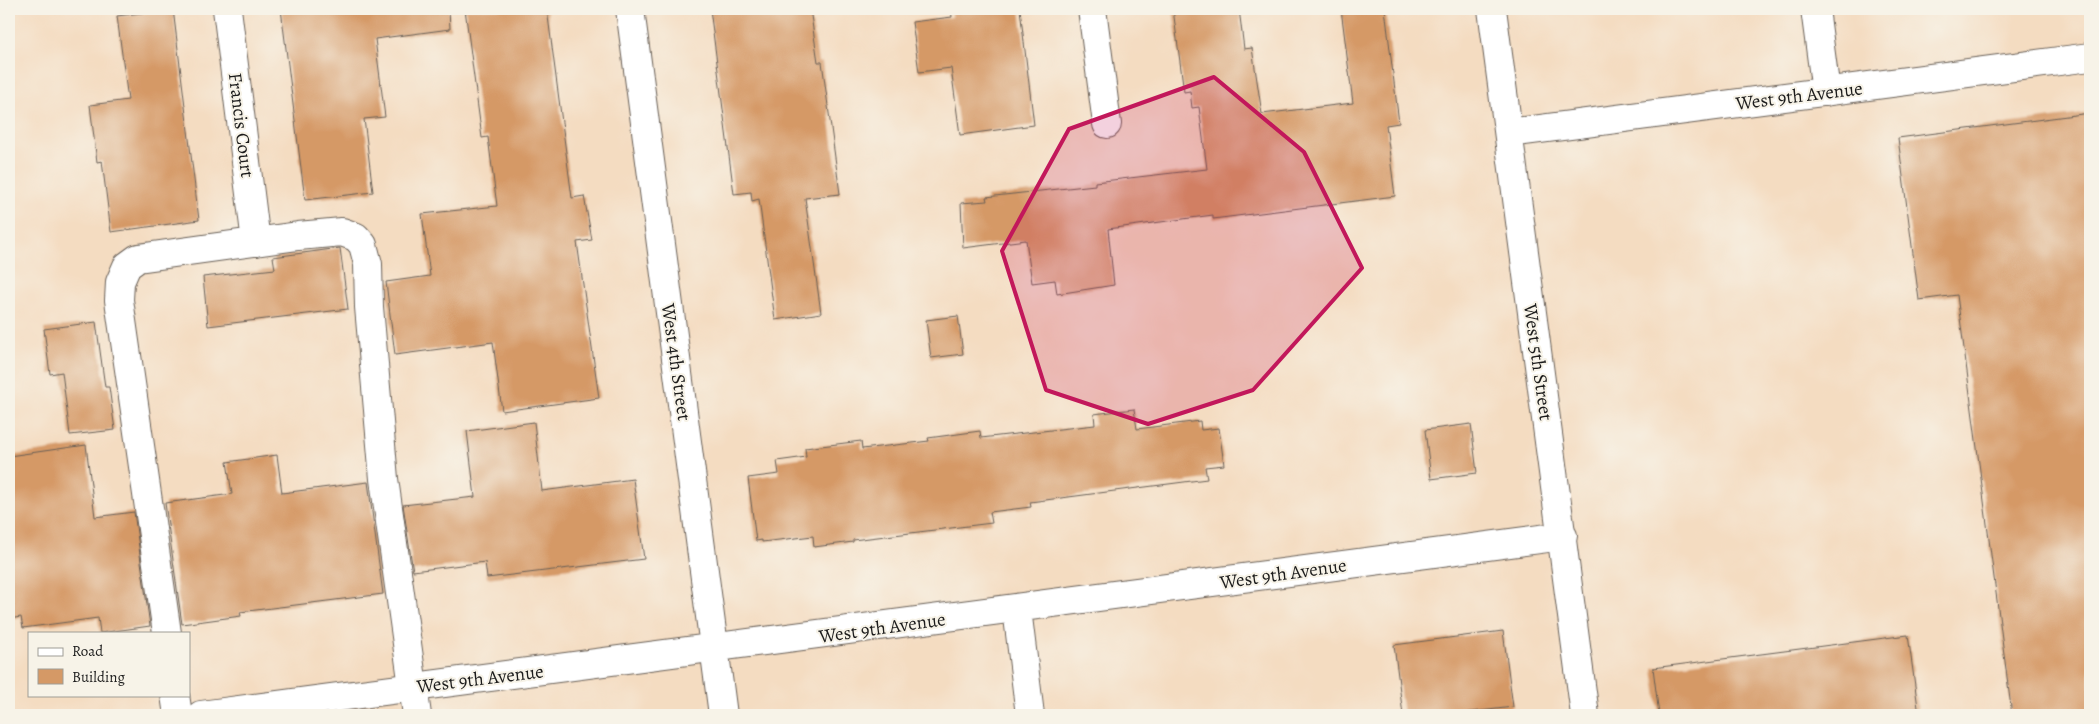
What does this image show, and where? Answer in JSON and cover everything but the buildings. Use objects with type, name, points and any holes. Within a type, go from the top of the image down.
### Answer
[{"type":"street","name":"Francis Court","points":[[227,9],[256,242]]},
{"type":"street","name":"West 4th Street","points":[[630,9],[723,715]]},
{"type":"street","points":[[1092,9],[1107,124]]},
{"type":"street","name":"West 5th Street","points":[[1492,9],[1586,715]]},
{"type":"street","points":[[1815,9],[1826,92]]},
{"type":"street","name":"West 9th Avenue","points":[[1509,133],[2090,57]]},
{"type":"street","points":[[167,632],[119,300],[120,282],[127,266],[138,258],[342,232],[356,237],[363,245],[368,264],[369,307],[384,479],[418,715]]},
{"type":"street","name":"West 9th Avenue","points":[[201,715],[1563,536]]},
{"type":"street","points":[[1017,609],[1030,715]]},
{"type":"street","points":[[176,696],[178,715]]},
{"type":"highlighted area","points":[[1214,77],[1304,152],[1362,268],[1253,390],[1148,424],[1046,390],[1002,251],[1069,129]]}]
